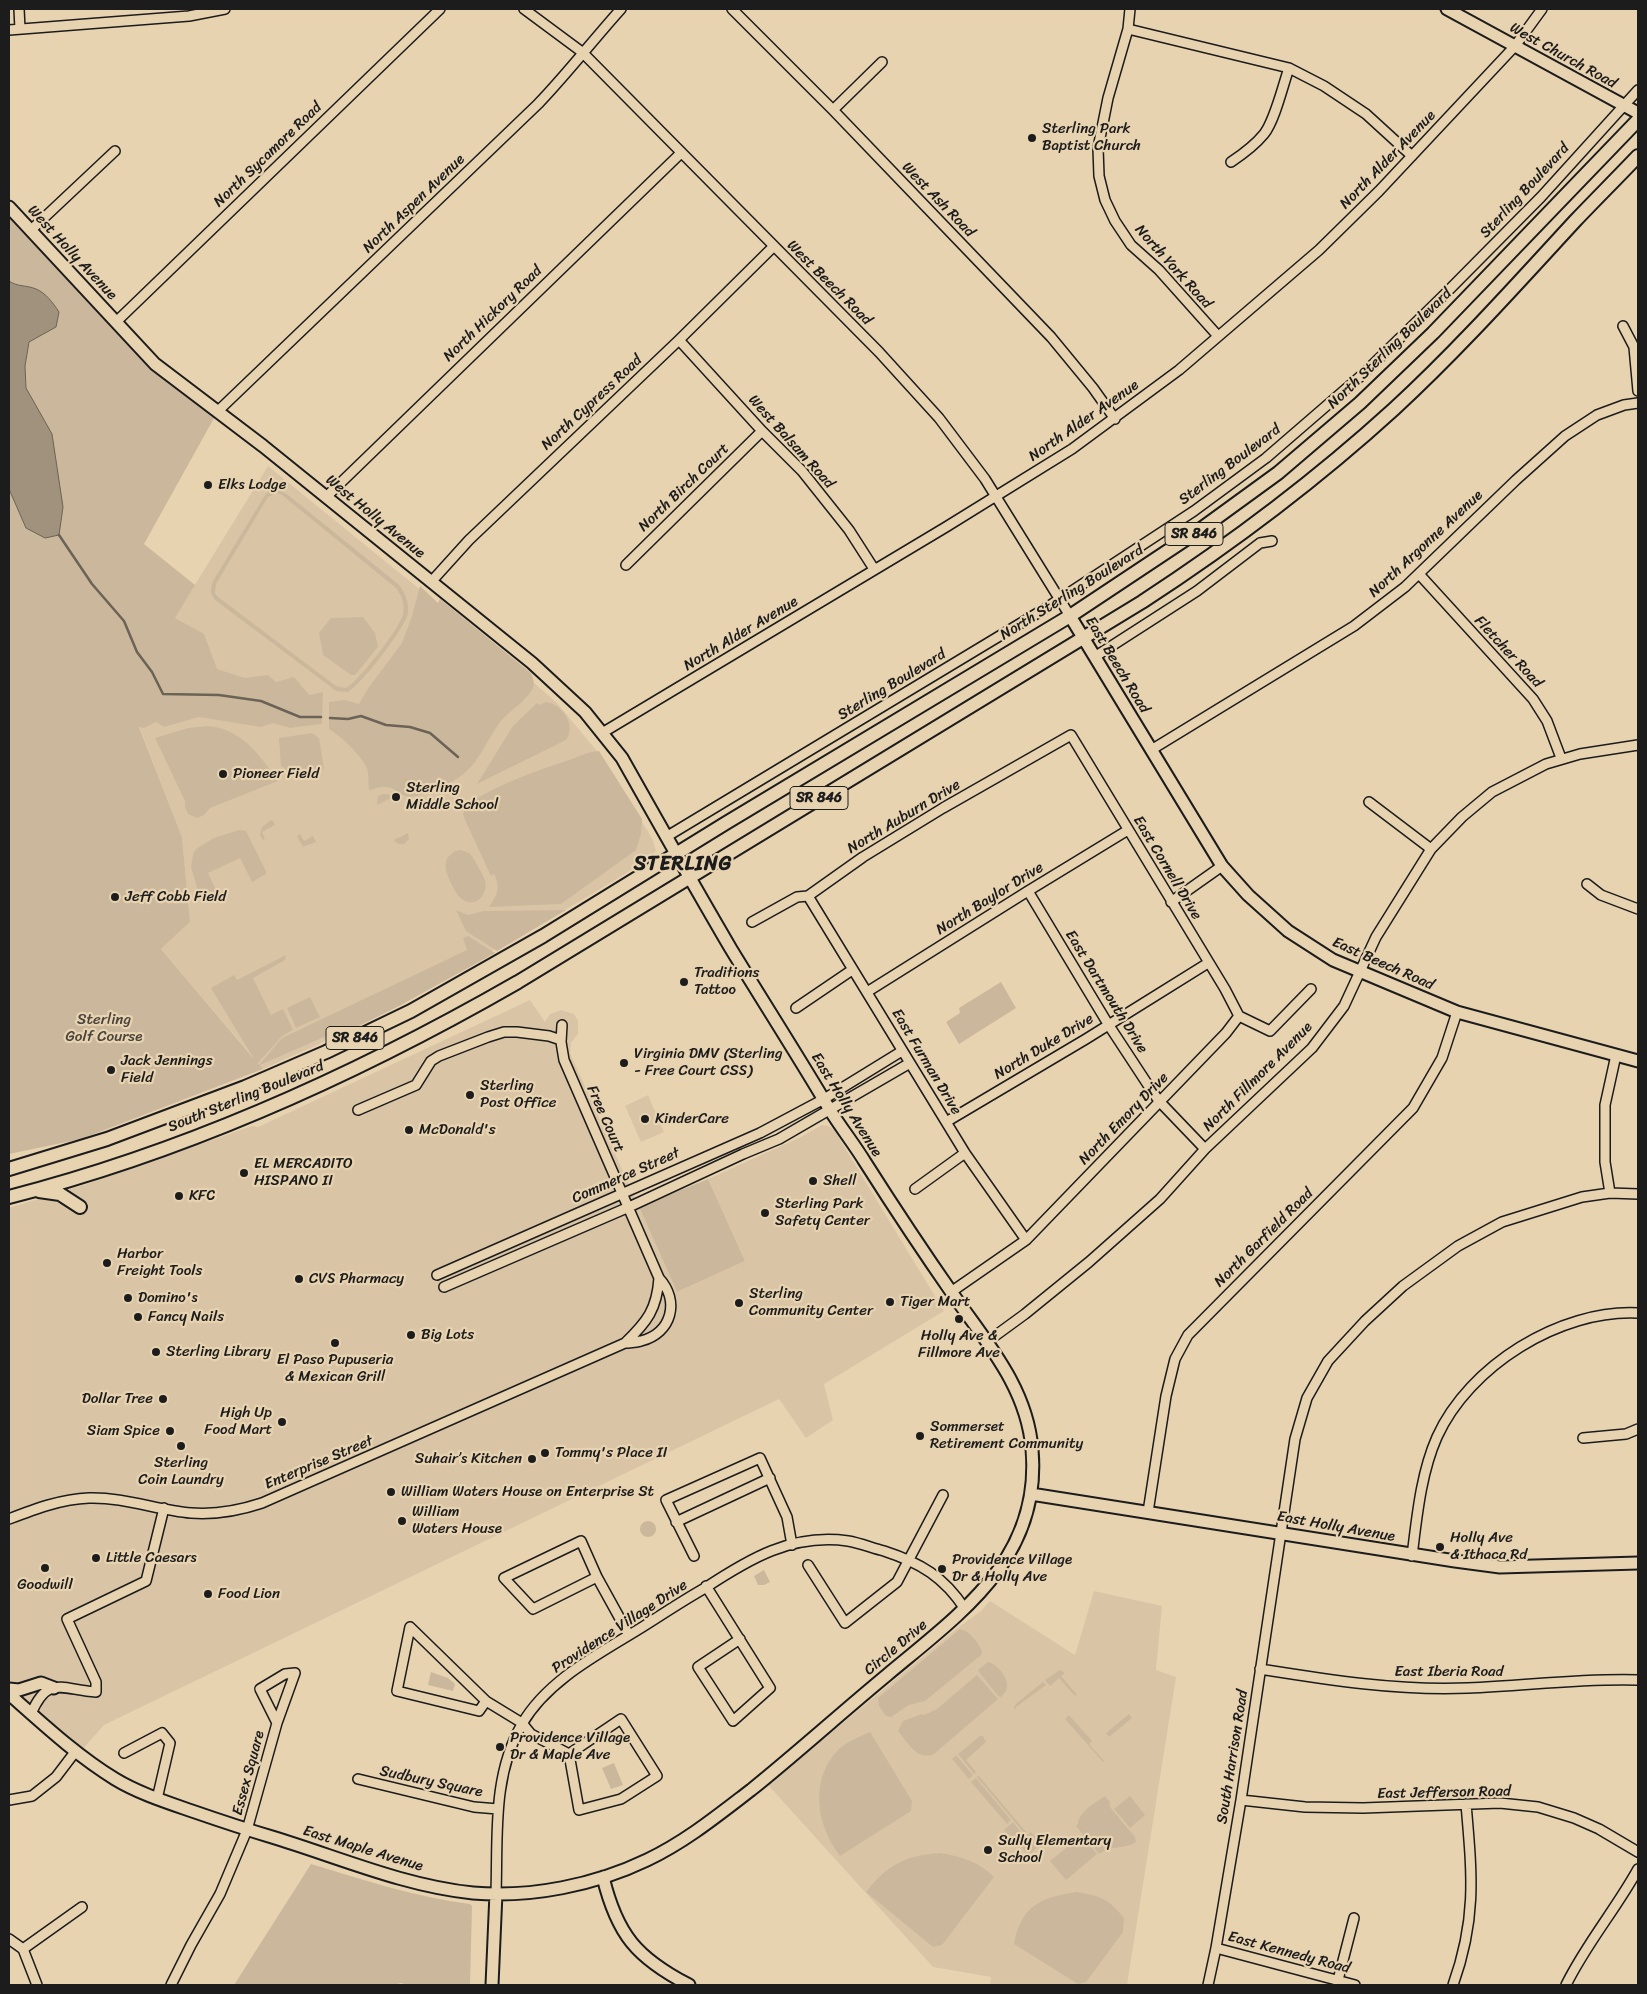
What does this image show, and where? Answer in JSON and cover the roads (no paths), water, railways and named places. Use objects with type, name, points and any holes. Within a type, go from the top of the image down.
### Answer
[{"type":"main road","name":"North Sterling Boulevard","points":[[677,854],[1070,616],[1193,534],[1278,473],[1360,403],[1433,333],[1638,120]]},
{"type":"main road","name":"SR 846","points":[[690,877],[1084,638],[1208,558],[1287,500],[1356,442],[1425,379],[1638,156]]},
{"type":"main road","name":"South Sterling Boulevard","points":[[9,1169],[62,1154],[157,1122],[279,1074],[366,1033],[465,981],[677,854]]},
{"type":"main road","name":"South Sterling Boulevard","points":[[9,1197],[144,1155],[224,1126],[374,1060],[518,982],[690,877]]},
{"type":"main road","points":[[34,1190],[60,1194],[80,1207]]},
{"type":"street","points":[[19,9],[20,29]]},
{"type":"street","points":[[145,9],[146,18]]},
{"type":"street","points":[[9,30],[189,16],[225,9]]},
{"type":"street","name":"North Sycamore Road","points":[[116,322],[440,9]]},
{"type":"street","name":"West Beech Road","points":[[524,9],[582,52],[879,352],[939,418],[985,479],[1070,616]]},
{"type":"street","name":"North Aspen Avenue","points":[[218,411],[538,104],[561,80],[582,52],[621,9]]},
{"type":"street","name":"West Ash Road","points":[[732,9],[833,110],[1051,337],[1093,388],[1115,419]]},
{"type":"street","name":"North York Road","points":[[1130,9],[1128,29],[1108,98],[1098,148],[1100,176],[1105,200],[1131,245],[1159,270],[1218,336]]},
{"type":"street","name":"West Church Road","points":[[1447,9],[1622,106],[1638,113]]},
{"type":"street","name":"North Alder Avenue","points":[[602,733],[789,622],[1072,449],[1180,370],[1319,250],[1412,156],[1515,46],[1542,9]]},
{"type":"street","points":[[1128,29],[1289,68],[1324,86],[1366,114],[1412,156]]},
{"type":"street","points":[[833,110],[882,62]]},
{"type":"street","points":[[1231,162],[1244,153],[1265,133],[1279,100],[1289,68]]},
{"type":"street","name":"Sterling Boulevard","points":[[666,837],[1058,599],[1194,511],[1266,458],[1320,413],[1382,356],[1534,203],[1638,90]]},
{"type":"street","points":[[31,230],[115,151]]},
{"type":"street","name":"North Hickory Road","points":[[326,497],[680,153]]},
{"type":"street","name":"West Holly Avenue","points":[[9,207],[155,364],[218,411],[326,497],[550,679],[585,712],[622,758],[690,877]]},
{"type":"street","name":"North Cypress Road","points":[[431,582],[469,540],[679,340],[773,247]]},
{"type":"street","points":[[1624,326],[1634,347],[1638,391]]},
{"type":"street","name":"West Balsam Road","points":[[679,340],[762,431],[802,471],[850,530],[874,569]]},
{"type":"street","name":"North Argonne Avenue","points":[[1150,750],[1354,626],[1393,597],[1419,574],[1516,480],[1565,436],[1597,415],[1624,404],[1638,403]]},
{"type":"street","name":"North Birch Court","points":[[626,565],[762,431]]},
{"type":"street","points":[[1096,656],[1197,591],[1260,543],[1272,541]]},
{"type":"street","name":"Fletcher Road","points":[[1419,574],[1533,699],[1547,721],[1561,758]]},
{"type":"street","name":"East Beech Road","points":[[1070,616],[1222,866],[1248,894],[1288,931],[1332,960],[1359,973],[1457,1012],[1638,1062]]},
{"type":"street","name":"East Cornell Drive","points":[[1071,735],[1225,989],[1239,1016]]},
{"type":"street","name":"North Auburn Drive","points":[[752,922],[797,897],[808,896],[863,857],[943,808],[1071,735]]},
{"type":"street","name":"North Fillmore Avenue","points":[[988,1341],[1025,1314],[1096,1256],[1160,1200],[1205,1149],[1312,1048],[1344,1006],[1376,937],[1431,849],[1462,817],[1492,792],[1523,775],[1561,758],[1602,749],[1638,745]]},
{"type":"street","points":[[1369,802],[1431,849]]},
{"type":"street","name":"North Baylor Drive","points":[[867,992],[1128,830]]},
{"type":"street","points":[[1171,902],[1222,866]]},
{"type":"street","name":"East Holly Avenue","points":[[690,877],[730,947],[831,1110],[951,1292],[988,1341]]},
{"type":"street","points":[[1587,884],[1600,895],[1638,909]]},
{"type":"street","name":"East Dartmouth Drive","points":[[1028,891],[1108,1024],[1158,1101],[1205,1149]]},
{"type":"street","name":"East Furman Drive","points":[[808,896],[965,1154],[1026,1240]]},
{"type":"street","name":"North Duke Drive","points":[[946,1122],[1208,963]]},
{"type":"street","points":[[796,1008],[852,970]]},
{"type":"street","points":[[1239,1016],[1270,1031],[1311,989]]},
{"type":"street","name":"North Garfield Road","points":[[1148,1512],[1166,1396],[1176,1359],[1188,1335],[1413,1108],[1442,1058],[1457,1012]]},
{"type":"street","name":"North Emory Drive","points":[[951,1292],[1026,1240],[1158,1101],[1226,1033],[1239,1016]]},
{"type":"street","name":"Free Court","points":[[562,1025],[561,1040],[564,1060],[629,1207]]},
{"type":"street","points":[[358,1110],[416,1085],[431,1061],[454,1049],[488,1037],[504,1032],[517,1032],[549,1036],[561,1040]]},
{"type":"street","name":"Commerce Street","points":[[438,1275],[760,1133],[824,1099],[902,1051]]},
{"type":"street","points":[[1610,1194],[1606,1162],[1605,1105],[1616,1055]]},
{"type":"street","name":"Commerce Street","points":[[444,1287],[629,1207],[743,1154],[779,1140],[910,1063]]},
{"type":"street","points":[[915,1189],[965,1154]]},
{"type":"street","name":"South Harrison Road","points":[[1208,1985],[1241,1800],[1295,1440],[1307,1398],[1328,1361],[1364,1322],[1403,1286],[1458,1246],[1502,1222],[1582,1197],[1638,1194]]},
{"type":"street","name":"Enterprise Street","points":[[9,1519],[42,1507],[89,1498],[112,1499],[190,1513],[212,1514],[236,1511],[262,1503],[625,1343],[642,1341],[662,1329],[668,1319],[672,1304],[671,1295],[660,1278],[629,1207]]},
{"type":"street","name":"Enterprise Street","points":[[625,1343],[646,1321],[653,1309],[660,1278]]},
{"type":"street","points":[[1412,1556],[1424,1476],[1437,1438],[1448,1415],[1476,1381],[1511,1352],[1557,1328],[1611,1315],[1638,1313]]},
{"type":"street","name":"Circle Drive","points":[[603,1877],[645,1861],[681,1842],[720,1816],[965,1609],[985,1589],[1005,1561],[1020,1532],[1031,1494],[1033,1468],[1030,1430],[1023,1406],[1012,1379],[988,1341]]},
{"type":"street","points":[[1583,1438],[1626,1434],[1638,1429]]},
{"type":"street","points":[[694,1556],[666,1500],[760,1458],[787,1517],[792,1545]]},
{"type":"street","points":[[676,1522],[770,1478]]},
{"type":"street","name":"East Holly Avenue","points":[[1031,1494],[1281,1532],[1412,1556],[1500,1566],[1638,1563]]},
{"type":"street","points":[[808,1565],[845,1623],[897,1582],[943,1496]]},
{"type":"street","points":[[31,1714],[40,1696],[48,1689],[72,1688],[96,1692],[96,1682],[67,1620],[146,1581],[164,1508]]},
{"type":"street","name":"Providence Village Drive","points":[[496,1894],[498,1809],[502,1775],[522,1723],[531,1710],[553,1688],[579,1666],[706,1586],[754,1557],[792,1545],[816,1540],[848,1541],[909,1560],[936,1575],[948,1586],[965,1609]]},
{"type":"street","points":[[597,1577],[533,1609],[504,1578],[581,1541],[597,1577],[629,1635]]},
{"type":"street","points":[[706,1586],[740,1639],[770,1688],[733,1720],[698,1667],[740,1639]]},
{"type":"street","points":[[486,1701],[478,1711],[397,1691],[410,1626],[486,1701],[522,1723],[530,1734],[569,1754]]},
{"type":"street","name":"East Iberia Road","points":[[1260,1669],[1326,1680],[1415,1688],[1467,1688],[1598,1680],[1638,1680]]},
{"type":"street","name":"Essex Square","points":[[172,1985],[191,1945],[220,1894],[247,1830],[277,1723],[295,1673],[285,1674],[260,1690],[277,1723]]},
{"type":"street","points":[[9,1689],[19,1690],[41,1683],[54,1688]]},
{"type":"street","name":"East Maple Avenue","points":[[9,1694],[75,1752],[119,1782],[157,1799],[247,1830],[416,1883],[496,1894],[523,1893],[558,1888],[603,1877]]},
{"type":"street","points":[[621,1719],[656,1776],[621,1800],[579,1810],[569,1754],[621,1719]]},
{"type":"street","points":[[124,1753],[162,1733],[170,1743],[157,1799]]},
{"type":"street","points":[[9,1800],[32,1796],[56,1777],[75,1752]]},
{"type":"street","name":"Sudbury Square","points":[[358,1779],[474,1807],[498,1809]]},
{"type":"street","name":"East Jefferson Road","points":[[1241,1800],[1305,1807],[1363,1808],[1500,1803],[1538,1807],[1574,1818],[1599,1829],[1638,1852]]},
{"type":"street","points":[[1453,1985],[1464,1950],[1472,1898],[1472,1870],[1466,1804]]},
{"type":"street","points":[[1566,1985],[1585,1950],[1627,1889],[1638,1869]]},
{"type":"street","points":[[603,1877],[607,1896],[621,1930],[633,1946],[653,1964],[689,1985]]},
{"type":"street","points":[[492,1985],[496,1894]]},
{"type":"street","points":[[23,1949],[82,1907]]},
{"type":"street","points":[[1338,1980],[1354,1918]]},
{"type":"street","points":[[9,1939],[23,1949],[37,1985]]},
{"type":"street","name":"East Kennedy Road","points":[[1216,1948],[1355,1985]]},
{"type":"waterway","points":[[59,535],[92,584],[124,621],[137,652],[152,672],[163,694],[219,695],[261,701],[300,717],[321,717]]},
{"type":"waterway","points":[[330,718],[348,719],[361,716],[386,725],[410,727],[430,733],[458,757]]},
{"type":"place","name":"Sterling Park Baptist Church","points":[[1032,138]]},
{"type":"place","name":"Elks Lodge","points":[[208,485]]},
{"type":"place","name":"Pioneer Field","points":[[223,774]]},
{"type":"place","name":"Sterling Middle School","points":[[396,797]]},
{"type":"place","name":"Jeff Cobb Field","points":[[115,897]]},
{"type":"place","name":"Traditions Tattoo","points":[[684,982]]},
{"type":"place","name":"Virginia DMV (Sterling - Free Court CSS)","points":[[624,1063]]},
{"type":"place","name":"Jack Jennings Field","points":[[111,1070]]},
{"type":"place","name":"Sterling Post Office","points":[[470,1095]]},
{"type":"place","name":"KinderCare","points":[[645,1119]]},
{"type":"place","name":"McDonald's","points":[[409,1130]]},
{"type":"place","name":"EL MERCADITO HISPANO II","points":[[244,1173]]},
{"type":"place","name":"Shell","points":[[813,1181]]},
{"type":"place","name":"KFC","points":[[179,1196]]},
{"type":"place","name":"Sterling Park Safety Center","points":[[765,1213]]},
{"type":"place","name":"Harbor Freight Tools","points":[[107,1263]]},
{"type":"place","name":"CVS Pharmacy","points":[[299,1279]]},
{"type":"place","name":"Domino's","points":[[128,1298]]},
{"type":"place","name":"Tiger Mart","points":[[890,1302]]},
{"type":"place","name":"Sterling Community Center","points":[[739,1303]]},
{"type":"place","name":"Fancy Nails","points":[[138,1317]]},
{"type":"place","name":"Holly Ave & Fillmore Ave","points":[[959,1319]]},
{"type":"place","name":"Big Lots","points":[[411,1335]]},
{"type":"place","name":"El Paso Pupuseria & Mexican Grill","points":[[335,1343]]},
{"type":"place","name":"Sterling Library","points":[[156,1352]]},
{"type":"place","name":"Dollar Tree","points":[[163,1399]]},
{"type":"place","name":"High Up Food Mart","points":[[282,1422]]},
{"type":"place","name":"Siam Spice","points":[[170,1431]]},
{"type":"place","name":"Sommerset Retirement Community","points":[[920,1436]]},
{"type":"place","name":"Sterling Coin Laundry","points":[[181,1446]]},
{"type":"place","name":"Tommy's Place II","points":[[545,1453]]},
{"type":"place","name":"Suhair’s Kitchen","points":[[532,1459]]},
{"type":"place","name":"William Waters House on Enterprise St","points":[[391,1492]]},
{"type":"place","name":"William Waters House","points":[[402,1521]]},
{"type":"place","name":"Holly Ave & Ithaca Rd","points":[[1440,1547]]},
{"type":"place","name":"Little Caesars","points":[[96,1558]]},
{"type":"place","name":"Goodwill","points":[[45,1568]]},
{"type":"place","name":"Providence Village Dr & Holly Ave","points":[[942,1569]]},
{"type":"place","name":"Food Lion","points":[[208,1594]]},
{"type":"place","name":"Providence Village Dr & Maple Ave","points":[[500,1747]]},
{"type":"place","name":"Sully Elementary School","points":[[988,1850]]},
{"type":"district","name":"STERLING","points":[[683,865]]},
{"type":"park label","name":"Sterling Golf Course","points":[[104,1028]]}]
